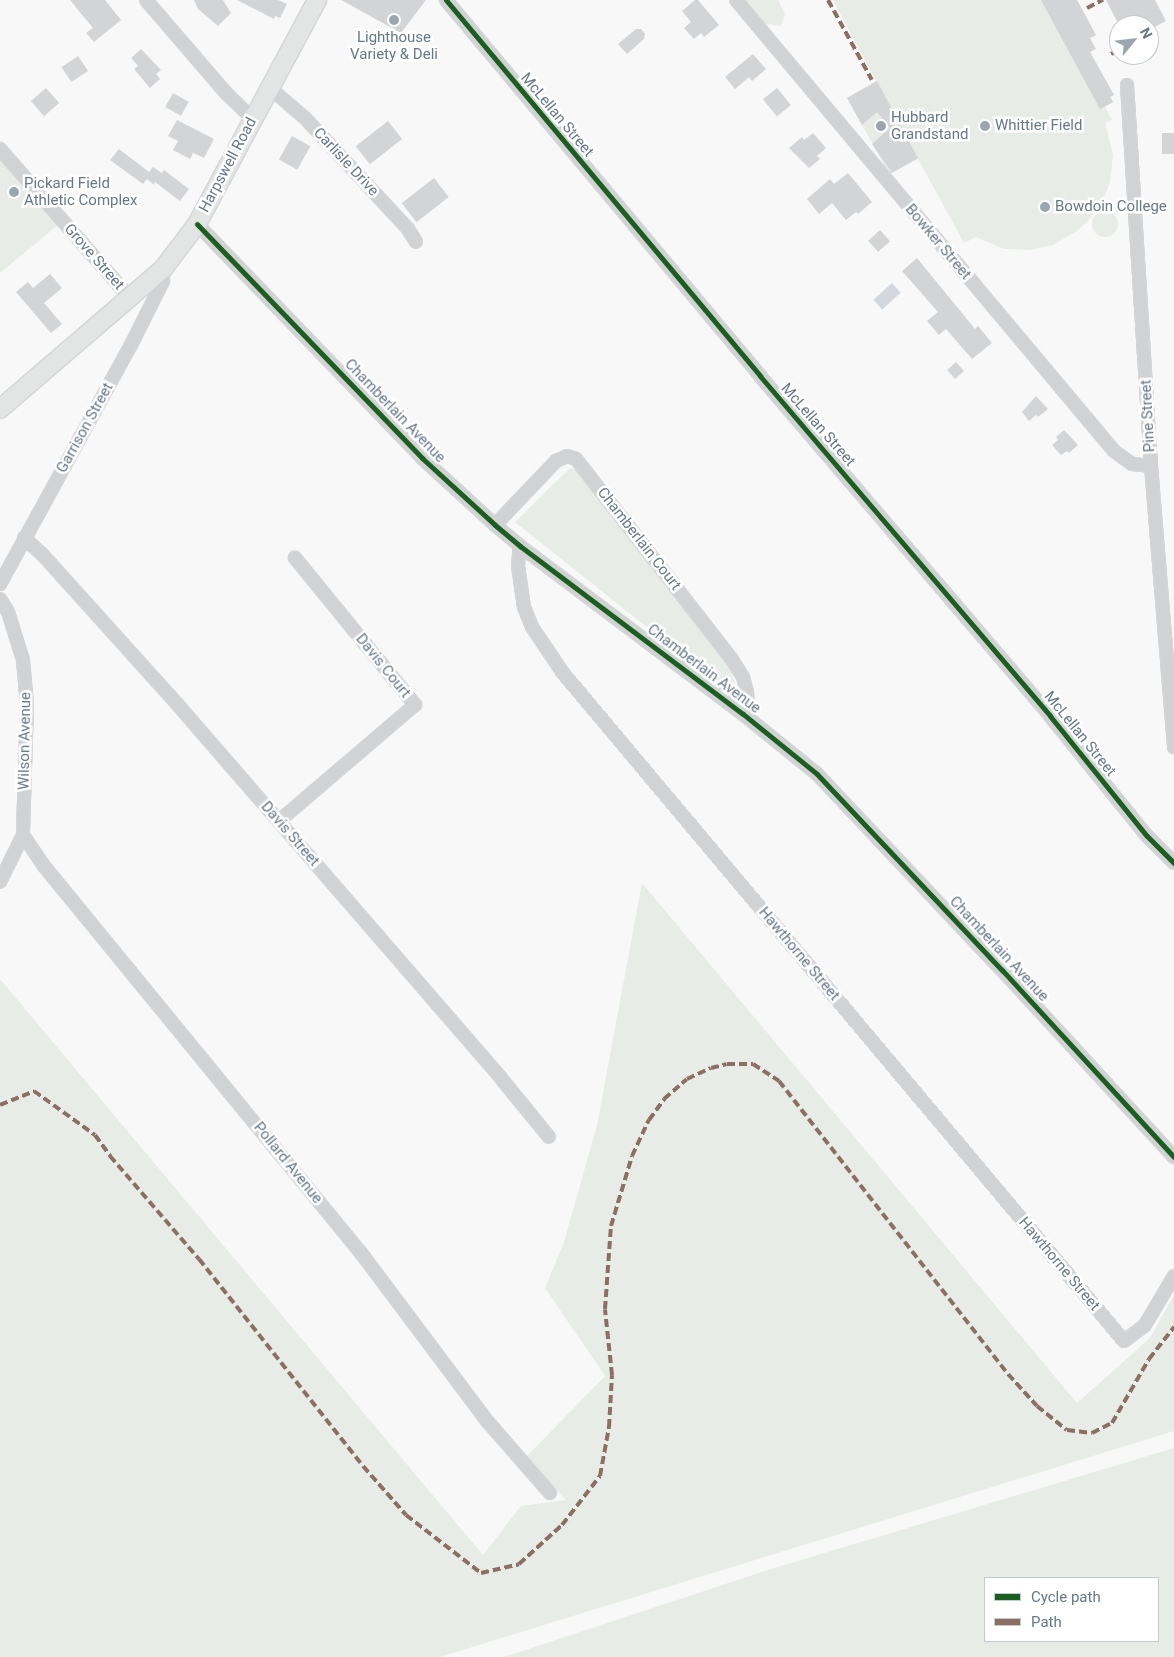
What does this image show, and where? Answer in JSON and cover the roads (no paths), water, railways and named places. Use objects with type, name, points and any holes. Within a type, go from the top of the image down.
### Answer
[{"type":"main road","name":"Harpswell Road","points":[[0,409],[163,269],[197,224],[317,0]]},
{"type":"street","points":[[146,0],[226,93],[253,119]]},
{"type":"street","name":"McLellan Street","points":[[446,0],[747,361],[1050,716],[1147,836],[1174,863]]},
{"type":"street","name":"Bowker Street","points":[[736,0],[1114,451],[1132,464],[1151,466]]},
{"type":"street","name":"Pine Street","points":[[1127,85],[1149,441],[1174,747]]},
{"type":"street","name":"Carlisle Drive","points":[[270,88],[305,118],[408,229],[416,242]]},
{"type":"street","name":"Grove Street","points":[[0,149],[129,297]]},
{"type":"street","name":"Chamberlain Avenue","points":[[197,224],[422,458],[495,525],[520,546],[743,714],[817,774],[852,808],[1174,1157]]},
{"type":"street","name":"Garrison Street","points":[[0,584],[131,345],[163,281],[163,269]]},
{"type":"street","name":"Chamberlain Court","points":[[495,525],[556,461],[567,456],[576,459],[743,676],[748,704],[743,714]]},
{"type":"street","name":"Davis Street","points":[[24,538],[42,554],[92,609],[280,821],[500,1076],[549,1137]]},
{"type":"street","name":"Hawthorne Street","points":[[520,546],[518,566],[524,607],[532,627],[563,673],[1124,1341],[1145,1325],[1174,1276]]},
{"type":"street","name":"Davis Court","points":[[280,821],[415,705],[295,558]]},
{"type":"street","name":"Wilson Avenue","points":[[0,599],[8,612],[16,636],[25,683],[23,835],[0,882]]},
{"type":"street","name":"Pollard Avenue","points":[[23,835],[50,874],[361,1253],[488,1422],[550,1493]]},
{"type":"place","name":"Lighthouse Variety & Deli","points":[[394,20]]},
{"type":"place","name":"Hubbard Grandstand","points":[[881,126]]},
{"type":"place","name":"Whittier Field","points":[[985,126]]},
{"type":"place","name":"Pickard Field Athletic Complex","points":[[14,192]]},
{"type":"place","name":"Bowdoin College","points":[[1045,207]]}]
